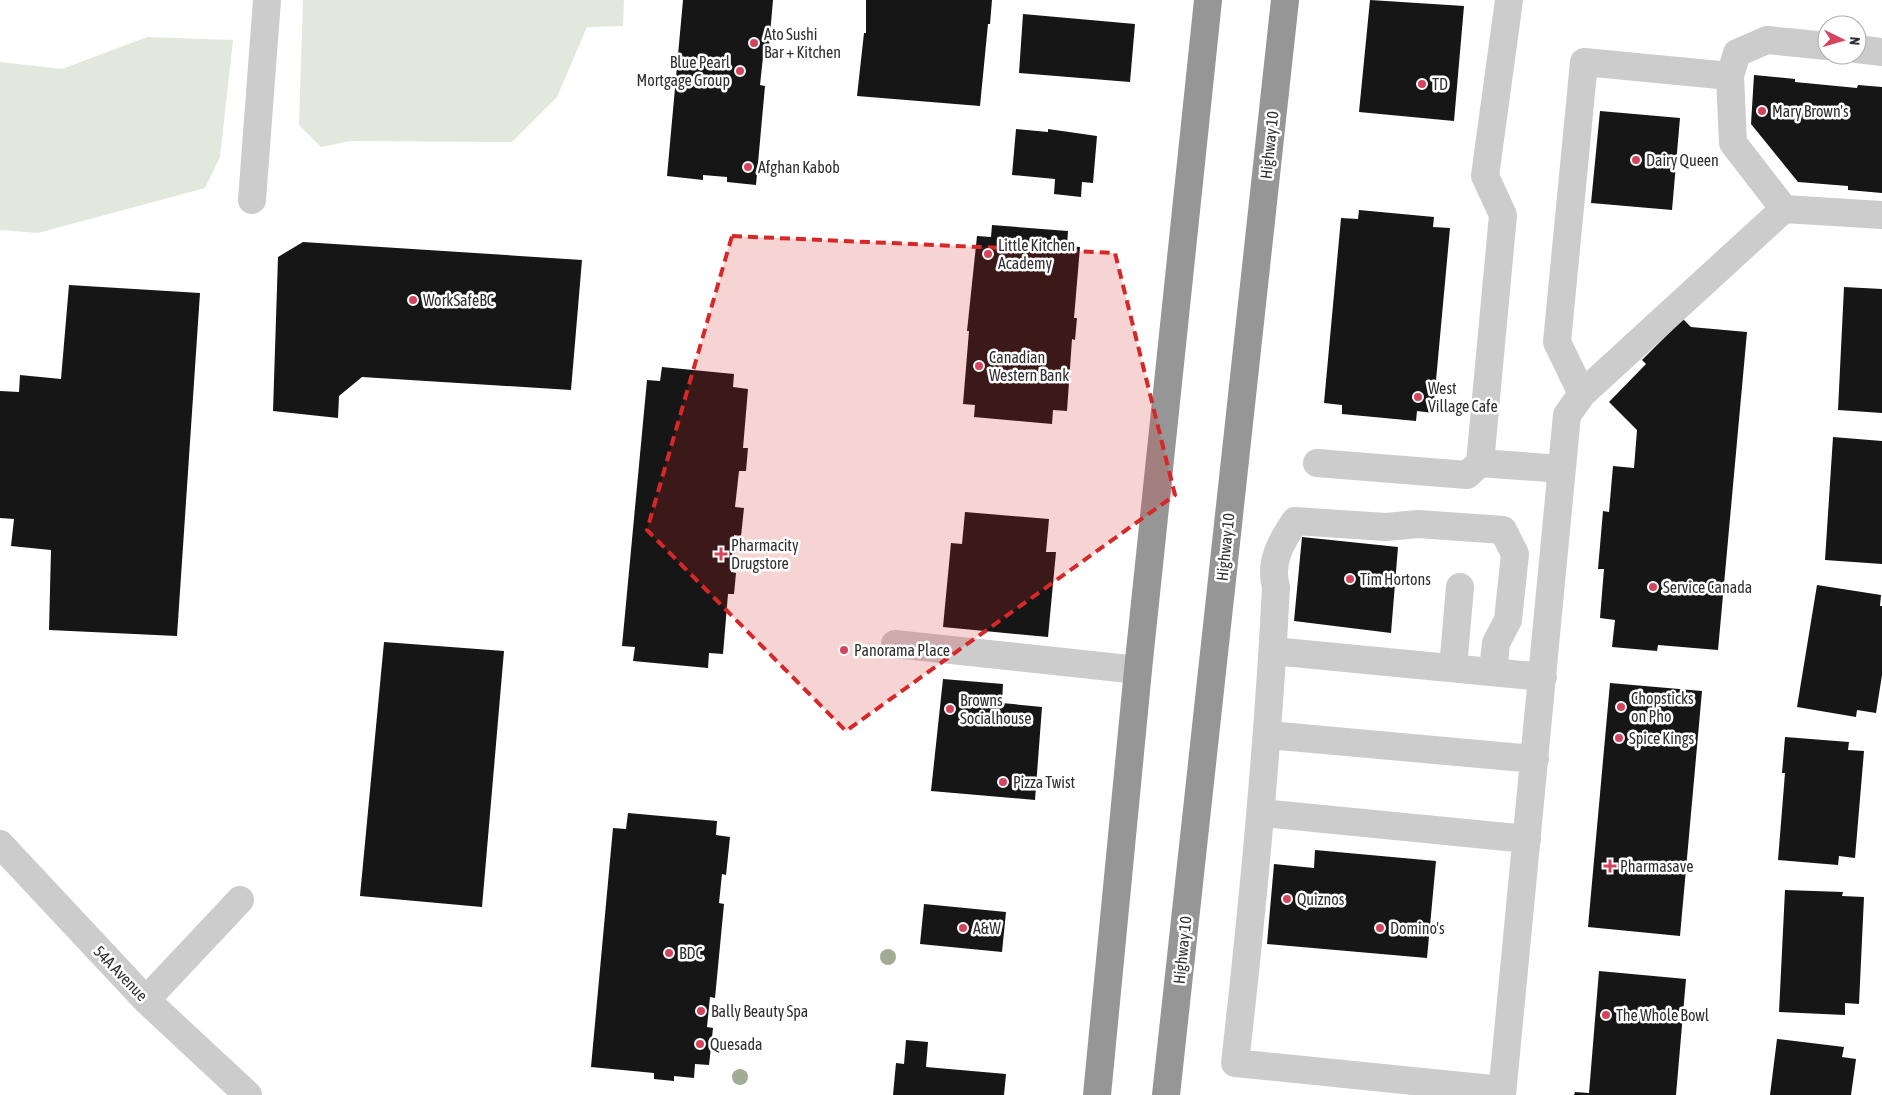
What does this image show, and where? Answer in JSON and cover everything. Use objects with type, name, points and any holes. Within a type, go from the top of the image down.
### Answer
[{"type":"highway","points":[[1097,1095],[1138,670],[1208,0]]},
{"type":"highway","name":"Highway 10","points":[[1166,1095],[1285,0]]},
{"type":"street","points":[[252,200],[267,0]]},
{"type":"street","points":[[1317,463],[1467,475],[1480,463],[1503,214],[1485,176],[1509,0]]},
{"type":"street","points":[[1784,209],[1733,143],[1730,76],[1737,53],[1767,40],[1817,45]]},
{"type":"street","points":[[1867,50],[1882,52]]},
{"type":"street","points":[[1582,394],[1557,342],[1584,62],[1730,76]]},
{"type":"street","points":[[1493,672],[1496,644],[1508,620],[1515,554],[1503,530],[1418,524],[1386,527],[1295,521],[1278,546],[1274,579],[1276,587],[1273,651],[1262,813],[1235,1063],[1502,1093],[1567,415],[1582,394],[1784,209],[1882,215]]},
{"type":"street","points":[[1480,463],[1562,469]]},
{"type":"street","points":[[1453,668],[1460,587]]},
{"type":"street","points":[[895,644],[1138,670]]},
{"type":"street","points":[[1273,651],[1543,677]]},
{"type":"street","points":[[1268,735],[1535,759]]},
{"type":"street","points":[[1262,813],[1527,839]]},
{"type":"street","name":"54A Avenue","points":[[0,844],[146,1000],[248,1095]]},
{"type":"street","points":[[146,1000],[240,900]]},
{"type":"highlighted area","points":[[732,236],[1115,253],[1175,495],[846,731],[647,530]]},
{"type":"shaded area","points":[[303,0],[624,0],[623,26],[587,27],[557,97],[512,142],[350,141],[321,147],[299,125]]},
{"type":"shaded area","points":[[147,37],[233,40],[220,157],[205,188],[38,233],[0,230],[0,62],[62,69]]},
{"type":"building","points":[[683,0],[773,0],[768,57],[763,57],[760,85],[765,86],[756,185],[727,182],[727,177],[703,175],[703,180],[667,176]]},
{"type":"building","points":[[866,0],[992,0],[980,106],[857,96],[864,33],[866,33]]},
{"type":"building","points":[[1370,0],[1464,6],[1454,121],[1359,112]]},
{"type":"building","points":[[1023,14],[1135,24],[1130,82],[1019,73]]},
{"type":"building","points":[[1754,75],[1795,79],[1795,82],[1857,88],[1858,85],[1882,87],[1882,193],[1848,190],[1848,186],[1798,182],[1751,124]]},
{"type":"building","name":"Dairy Queen","points":[[1600,111],[1680,118],[1672,210],[1591,203]]},
{"type":"building","points":[[1016,129],[1048,132],[1048,129],[1097,136],[1093,183],[1082,182],[1081,197],[1054,194],[1055,179],[1012,175]]},
{"type":"building","points":[[1359,210],[1434,217],[1433,227],[1450,228],[1433,413],[1417,411],[1416,421],[1342,414],[1342,405],[1324,403],[1341,218],[1358,219]]},
{"type":"building","points":[[992,225],[1068,231],[1067,246],[1080,247],[1074,318],[1077,318],[1075,340],[1072,339],[1067,411],[1053,410],[1052,424],[974,417],[975,405],[963,404],[969,331],[967,331],[977,236],[991,237]]},
{"type":"building","points":[[303,242],[582,260],[571,390],[362,377],[339,396],[338,418],[273,411],[278,257]]},
{"type":"building","points":[[69,285],[200,293],[177,636],[49,630],[51,550],[11,546],[14,519],[0,518],[0,391],[19,392],[20,375],[61,379]]},
{"type":"building","points":[[1844,287],[1882,289],[1882,413],[1838,410]]},
{"type":"building","points":[[1683,319],[1691,327],[1747,332],[1718,650],[1658,645],[1657,651],[1612,647],[1615,620],[1600,618],[1604,569],[1598,569],[1603,511],[1609,512],[1613,466],[1634,468],[1637,430],[1609,402],[1646,364],[1642,360]]},
{"type":"building","points":[[662,367],[734,374],[733,387],[748,389],[743,448],[748,448],[746,471],[739,471],[735,507],[744,508],[741,536],[734,535],[731,572],[736,573],[734,594],[728,594],[723,654],[709,653],[708,668],[633,661],[635,647],[622,646],[647,380],[660,381]]},
{"type":"building","points":[[1833,437],[1882,441],[1882,564],[1825,560]]},
{"type":"building","points":[[965,512],[1049,519],[1046,552],[1056,552],[1048,637],[943,627],[951,543],[962,544]]},
{"type":"building","points":[[1302,537],[1398,547],[1391,633],[1294,621]]},
{"type":"building","points":[[1817,585],[1881,595],[1882,675],[1876,713],[1857,710],[1856,717],[1797,707]]},
{"type":"building","points":[[384,642],[504,651],[482,907],[360,896]]},
{"type":"building","points":[[943,679],[1003,684],[1002,703],[1042,707],[1035,800],[931,791]]},
{"type":"building","points":[[1610,683],[1702,691],[1680,936],[1588,927]]},
{"type":"building","points":[[1785,737],[1849,742],[1848,750],[1864,751],[1855,858],[1839,856],[1838,865],[1778,860],[1785,773],[1782,773]]},
{"type":"building","points":[[628,813],[717,821],[716,835],[730,837],[726,875],[722,874],[719,903],[724,904],[715,998],[710,997],[707,1027],[713,1028],[709,1065],[695,1064],[694,1078],[674,1076],[674,1081],[654,1079],[654,1073],[591,1067],[613,828],[626,829]]},
{"type":"building","points":[[1315,850],[1436,861],[1427,958],[1267,944],[1274,864],[1314,868]]},
{"type":"building","points":[[1785,890],[1843,892],[1842,896],[1864,897],[1859,1004],[1845,1003],[1845,1015],[1779,1012]]},
{"type":"building","name":"A&W","points":[[924,904],[1006,912],[1002,952],[920,944]]},
{"type":"building","points":[[1599,971],[1686,979],[1676,1095],[1574,1095],[1575,1092],[1589,1093]]},
{"type":"building","points":[[1777,1039],[1844,1047],[1842,1057],[1856,1059],[1851,1095],[1770,1095]]},
{"type":"building","points":[[906,1040],[928,1042],[926,1067],[1006,1074],[1004,1095],[893,1095],[896,1063],[904,1064]]},
{"type":"place","name":"Ato Sushi Bar + Kitchen","points":[[754,43]]},
{"type":"place","name":"Blue Pearl Mortgage Group","points":[[740,71]]},
{"type":"place","name":"TD","points":[[1422,84]]},
{"type":"place","name":"Mary Brown's","points":[[1762,111]]},
{"type":"place","name":"Dairy Queen","points":[[1636,160]]},
{"type":"place","name":"Afghan Kabob","points":[[748,167]]},
{"type":"place","name":"Little Kitchen Academy","points":[[988,254]]},
{"type":"place","name":"WorkSafeBC","points":[[413,300]]},
{"type":"place","name":"Canadian Western Bank","points":[[979,366]]},
{"type":"place","name":"West Village Cafe","points":[[1418,397]]},
{"type":"place","name":"Pharmacity Drugstore","points":[[721,554]]},
{"type":"place","name":"Tim Hortons","points":[[1350,579]]},
{"type":"place","name":"Service Canada","points":[[1653,587]]},
{"type":"place","name":"Panorama Place","points":[[844,650]]},
{"type":"place","name":"Chopsticks on Pho","points":[[1621,707]]},
{"type":"place","name":"Browns Socialhouse","points":[[950,709]]},
{"type":"place","name":"Spice Kings","points":[[1619,738]]},
{"type":"place","name":"Pizza Twist","points":[[1003,782]]},
{"type":"place","name":"Pharmasave","points":[[1610,866]]},
{"type":"place","name":"Quiznos","points":[[1287,899]]},
{"type":"place","name":"A&W","points":[[963,928]]},
{"type":"place","name":"Domino's","points":[[1380,928]]},
{"type":"place","name":"BDC","points":[[669,953]]},
{"type":"place","name":"Bally Beauty Spa","points":[[701,1011]]},
{"type":"place","name":"The Whole Bowl","points":[[1606,1015]]},
{"type":"place","name":"Quesada","points":[[700,1044]]}]
